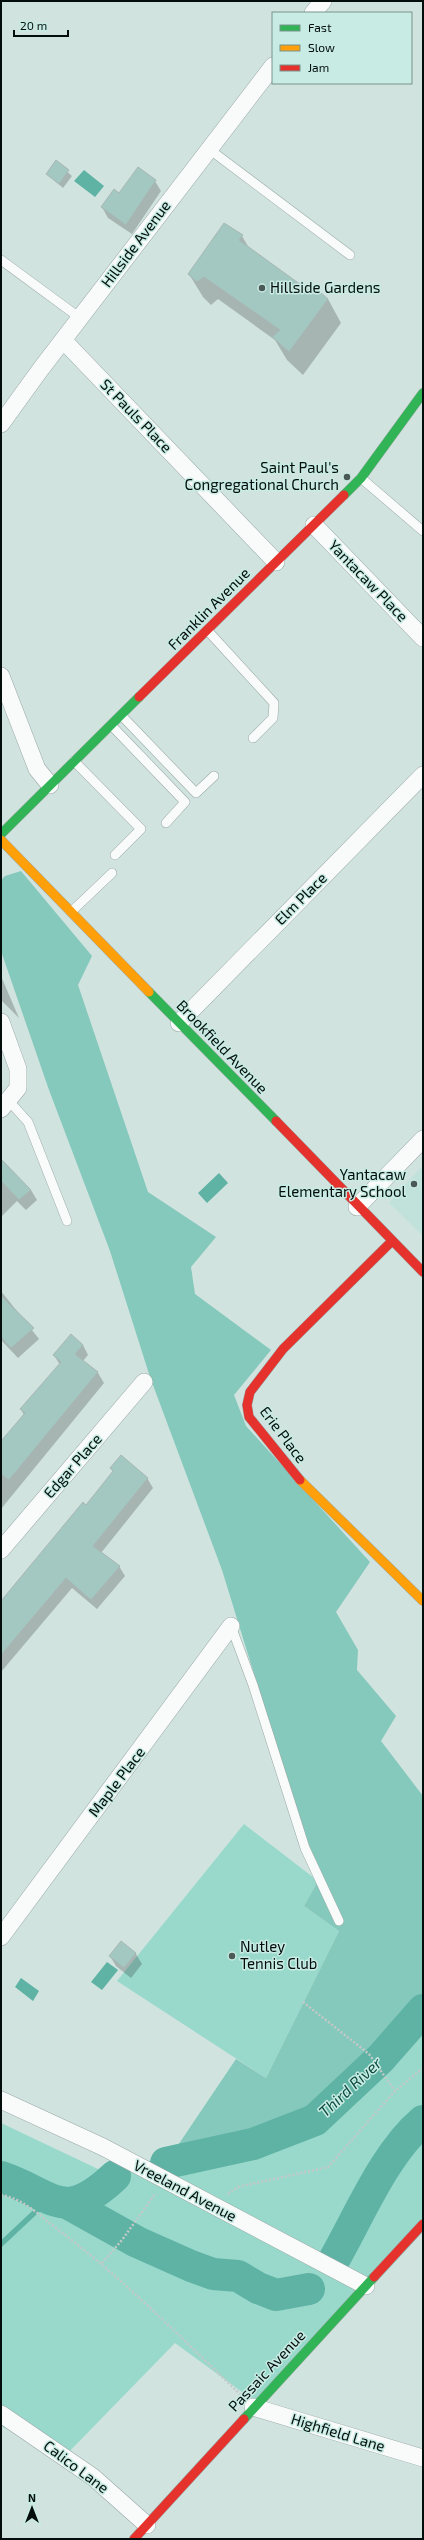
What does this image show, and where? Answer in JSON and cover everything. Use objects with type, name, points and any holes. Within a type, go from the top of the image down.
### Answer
[{"type":"street","points":[[315,12],[323,1]]},
{"type":"street","name":"Hillside Avenue","points":[[1,424],[63,340],[272,67]]},
{"type":"street","name":"St Pauls Place","points":[[63,340],[276,562]]},
{"type":"street","name":"Franklin Avenue","points":[[1,834],[208,631],[361,478],[423,393]]},
{"type":"street","name":"Yantacaw Place","points":[[314,525],[423,638]]},
{"type":"street","points":[[1,676],[37,769],[50,785]]},
{"type":"street","name":"Elm Place","points":[[179,1023],[423,775]]},
{"type":"street","name":"Brookfield Avenue","points":[[1,840],[357,1207],[423,1272]]},
{"type":"street","points":[[1,1022],[18,1069],[18,1088],[5,1105]]},
{"type":"street","points":[[357,1207],[423,1139]]},
{"type":"street","name":"Erie Place","points":[[392,1242],[283,1349],[250,1392],[248,1411],[249,1417],[309,1491],[423,1601]]},
{"type":"street","name":"Edgar Place","points":[[1,1550],[144,1382]]},
{"type":"street","name":"Maple Place","points":[[1,1936],[231,1626]]},
{"type":"street","name":"Vreeland Avenue","points":[[1,2100],[103,2147],[366,2286]]},
{"type":"street","name":"Passaic Avenue","points":[[134,2539],[253,2407],[423,2224]]},
{"type":"street","name":"Highfield Lane","points":[[253,2407],[423,2458]]},
{"type":"street","name":"Calico Lane","points":[[1,2414],[93,2477],[147,2525]]},
{"type":"lane","points":[[209,149],[350,254]]},
{"type":"lane","points":[[1,260],[80,318]]},
{"type":"lane","points":[[361,478],[423,531]]},
{"type":"lane","points":[[208,631],[274,703],[273,718],[253,738]]},
{"type":"lane","points":[[121,715],[196,793],[214,776]]},
{"type":"lane","points":[[111,725],[184,802],[166,823]]},
{"type":"lane","points":[[74,762],[141,829],[115,855]]},
{"type":"lane","points":[[71,912],[112,873]]},
{"type":"lane","points":[[5,1105],[28,1122],[67,1221]]},
{"type":"lane","points":[[231,1626],[253,1685],[305,1848],[339,1922]]},
{"type":"path","points":[[303,2002],[369,2054],[395,2091]]},
{"type":"path","points":[[211,2205],[238,2187],[328,2167],[395,2091],[423,2068]]},
{"type":"path","points":[[102,2263],[122,2240],[165,2181]]},
{"type":"path","points":[[1,2195],[12,2197],[30,2206],[40,2216],[102,2263],[253,2407]]},
{"type":"shaded area","points":[[84,170],[104,186],[95,197],[74,181]]},
{"type":"shaded area","points":[[21,871],[92,956],[78,985],[148,1192],[216,1237],[191,1267],[195,1294],[271,1350],[234,1395],[246,1426],[370,1562],[336,1612],[358,1650],[357,1670],[396,1716],[381,1741],[423,1796],[423,2010],[381,2058],[315,2120],[253,2144],[166,2163],[236,2059],[266,2078],[339,1931],[304,1906],[318,1881],[222,1570],[150,1377],[110,1251],[49,1090],[1,951],[1,880],[5,876]]},
{"type":"shaded area","name":"Yantacaw Elementary School","points":[[423,1165],[423,1236],[389,1203]]},
{"type":"shaded area","points":[[219,1173],[228,1183],[207,1203],[198,1193]]},
{"type":"shaded area","name":"Nutley Tennis Club","points":[[244,1824],[318,1881],[304,1906],[339,1931],[266,2078],[117,1981]]},
{"type":"shaded area","points":[[107,1962],[118,1970],[102,1990],[91,1982]]},
{"type":"shaded area","points":[[21,1978],[39,1991],[33,2001],[15,1987]]},
{"type":"shaded area","points":[[423,2019],[423,2232],[261,2406],[175,2343],[63,2458],[1,2426],[1,2123],[98,2169],[253,2144],[315,2120]]},
{"type":"building","points":[[56,160],[69,170],[59,184],[46,174]]},
{"type":"building","points":[[138,167],[156,180],[126,225],[101,207],[114,189],[119,193]]},
{"type":"building","name":"Hillside Gardens","points":[[224,223],[243,235],[239,240],[308,290],[312,285],[328,299],[289,352],[272,337],[280,330],[204,277],[197,282],[188,274]]},
{"type":"building","points":[[1,1159],[31,1190],[19,1200],[1,1181]]},
{"type":"building","points":[[1,1296],[34,1328],[11,1348],[1,1337]]},
{"type":"building","points":[[71,1334],[83,1345],[75,1354],[98,1372],[9,1480],[1,1474],[1,1441],[25,1413],[20,1409],[61,1362],[53,1355]]},
{"type":"building","points":[[121,1455],[148,1478],[93,1546],[120,1566],[91,1600],[66,1578],[1,1655],[1,1601],[83,1502],[86,1505],[113,1471],[110,1468]]},
{"type":"building","points":[[121,1941],[136,1953],[124,1968],[109,1956]]},
{"type":"waterway","name":"Third River","points":[[166,2163],[253,2144],[315,2120],[381,2058],[423,2010]]},
{"type":"waterway","name":"Third River","points":[[335,2258],[385,2167],[409,2134],[423,2121]]},
{"type":"waterway","name":"Third River","points":[[1,2177],[47,2198],[58,2202],[70,2203],[83,2199],[97,2191],[115,2176]]},
{"type":"waterway","points":[[1,2244],[48,2200]]},
{"type":"waterway","name":"Third River","points":[[69,2204],[137,2242],[213,2274],[238,2276],[258,2288],[276,2295],[309,2289]]},
{"type":"traffic: fast","points":[[344,495],[361,478],[423,393]]},
{"type":"traffic: fast","points":[[1,834],[139,697]]},
{"type":"traffic: fast","points":[[149,992],[276,1121]]},
{"type":"traffic: fast","points":[[244,2419],[374,2277]]},
{"type":"traffic: slow","points":[[1,840],[149,992]]},
{"type":"traffic: slow","points":[[300,1480],[423,1601]]},
{"type":"traffic: jam","points":[[139,697],[344,495]]},
{"type":"traffic: jam","points":[[276,1121],[423,1272]]},
{"type":"traffic: jam","points":[[300,1480],[249,1417],[247,1405],[250,1392],[283,1349],[391,1242]]},
{"type":"traffic: jam","points":[[374,2277],[423,2224]]},
{"type":"traffic: jam","points":[[134,2539],[244,2419]]},
{"type":"place","name":"Hillside Gardens","points":[[262,288]]},
{"type":"place","name":"Saint Paul's Congregational Church","points":[[347,477]]},
{"type":"place","name":"Yantacaw Elementary School","points":[[414,1184]]},
{"type":"place","name":"Nutley Tennis Club","points":[[232,1956]]}]
